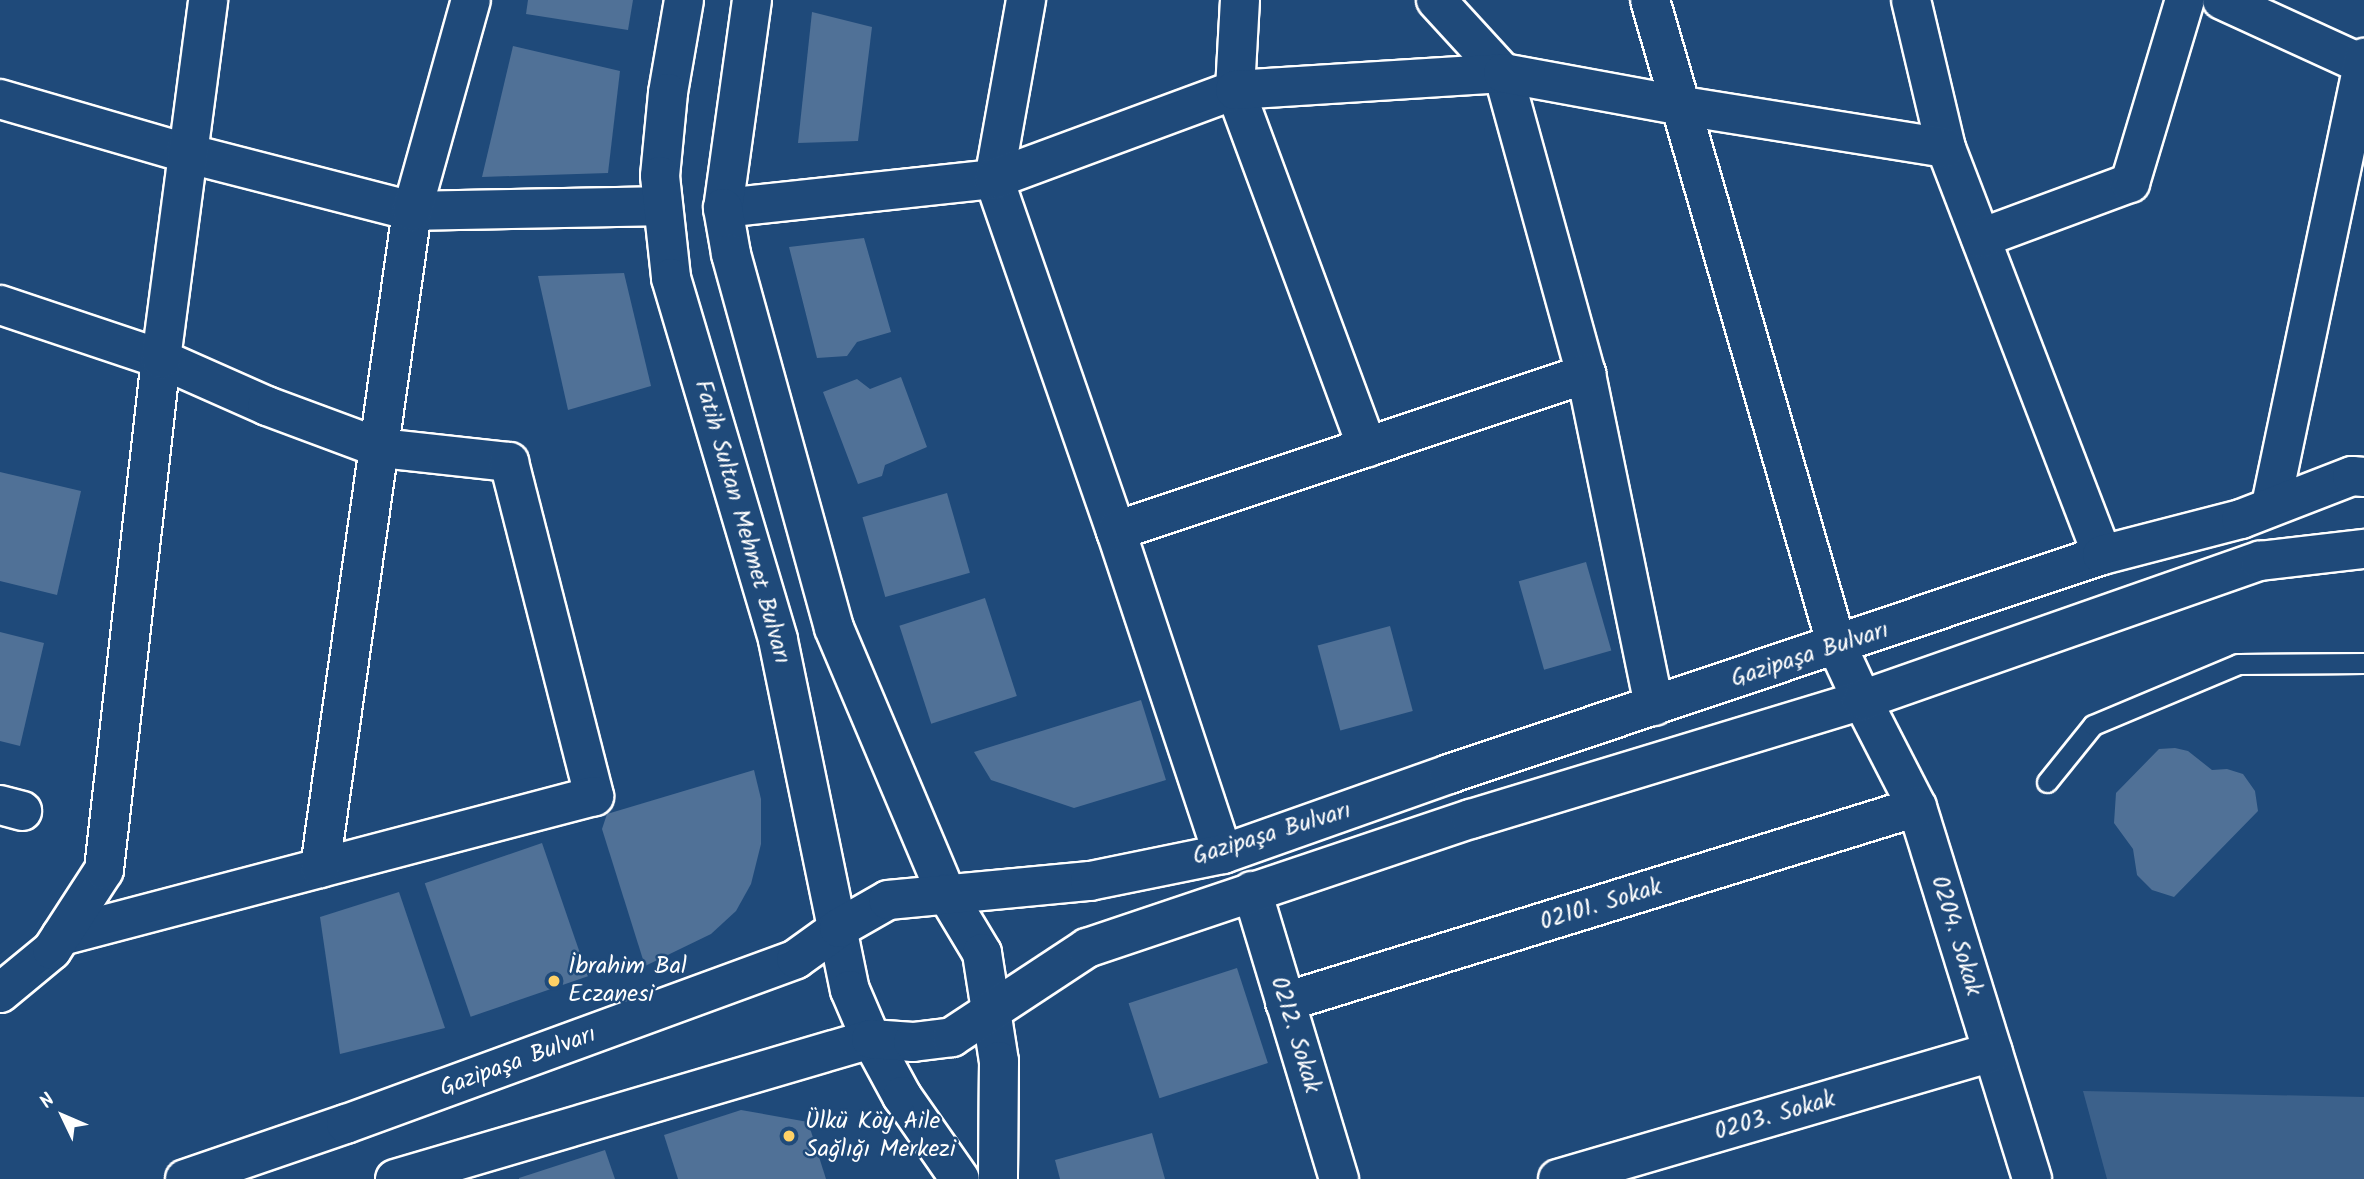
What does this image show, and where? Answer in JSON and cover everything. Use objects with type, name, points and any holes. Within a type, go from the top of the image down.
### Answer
[{"type":"street","points":[[0,993],[52,950],[104,870],[161,359],[208,0]]},
{"type":"street","points":[[320,868],[412,211],[471,0]]},
{"type":"street","name":"Fatih Sultan Mehmet Bulvarı","points":[[684,0],[668,93],[660,176],[671,278],[778,640],[850,990],[871,1039],[902,1096],[960,1179]]},
{"type":"street","points":[[752,0],[723,208],[731,254],[834,628],[946,893],[982,953],[999,1061],[998,1179]]},
{"type":"street","points":[[1026,0],[994,179],[1116,531],[1223,854]]},
{"type":"street","points":[[1240,0],[1235,90],[1367,447]]},
{"type":"street","points":[[1436,0],[1503,73],[1586,374],[1654,706]]},
{"type":"street","name":"0204. Sokak","points":[[1650,0],[1838,646],[1862,700],[1917,807],[2032,1179]]},
{"type":"street","points":[[1911,0],[1946,148],[2102,555]]},
{"type":"street","points":[[1981,238],[2130,183],[2185,0]]},
{"type":"street","points":[[2222,0],[2363,63],[2271,505]]},
{"type":"street","points":[[723,208],[994,179],[1235,90],[1503,73],[1683,106],[1946,148]]},
{"type":"street","points":[[0,99],[186,153],[412,211],[663,206]]},
{"type":"street","points":[[0,305],[161,359],[267,406],[380,448],[509,462],[594,796],[61,936]]},
{"type":"street","points":[[1116,531],[1586,374]]},
{"type":"street","name":"Gazipaşa Bulvarı","points":[[185,1179],[712,992],[796,959],[839,928],[888,900],[1090,881],[1223,854],[2102,555],[2241,519],[2271,505],[2360,474]]},
{"type":"street","name":"Gazipaşa Bulvarı","points":[[395,1179],[871,1039],[913,1042],[952,1037],[989,1010],[1087,948],[1471,819],[1862,700],[2260,561],[2364,549]]},
{"type":"street","name":"02101. Sokak","points":[[1285,1002],[1917,807]]},
{"type":"street","name":"0212. Sokak","points":[[1252,891],[1339,1179]]},
{"type":"street","name":"0203. Sokak","points":[[1558,1179],[1993,1052]]},
{"type":"lane","points":[[2047,782],[2093,725],[2238,664],[2364,663]]},
{"type":"shaded area","points":[[2083,1091],[2364,1097],[2364,1179],[2107,1179]]},
{"type":"building","points":[[528,0],[633,0],[628,30],[526,14]]},
{"type":"building","points":[[812,12],[872,27],[858,141],[798,143]]},
{"type":"building","points":[[513,46],[620,71],[608,173],[482,177]]},
{"type":"building","points":[[864,238],[891,332],[857,342],[847,356],[817,358],[789,247]]},
{"type":"building","points":[[624,273],[651,386],[568,410],[538,276]]},
{"type":"building","points":[[901,377],[927,447],[885,465],[882,476],[858,484],[823,392],[857,379],[870,389]]},
{"type":"building","points":[[0,472],[81,491],[57,595],[0,581]]},
{"type":"building","points":[[947,493],[970,573],[885,597],[862,517]]},
{"type":"building","points":[[1586,562],[1611,650],[1544,670],[1519,581]]},
{"type":"building","points":[[985,598],[1017,696],[931,724],[899,626]]},
{"type":"building","points":[[1390,626],[1413,711],[1340,730],[1318,645]]},
{"type":"building","points":[[0,632],[44,643],[20,746],[0,741]]},
{"type":"building","points":[[1141,700],[1166,780],[1074,808],[991,780],[974,752]]},
{"type":"building","points":[[2159,749],[2188,751],[2212,770],[2227,769],[2243,774],[2255,791],[2258,811],[2174,897],[2152,890],[2137,875],[2133,849],[2114,823],[2116,793]]},
{"type":"building","points":[[754,770],[761,799],[761,844],[751,884],[736,911],[711,934],[645,966],[602,829],[607,814]]},
{"type":"building","points":[[542,843],[588,976],[471,1017],[425,883]]},
{"type":"building","points":[[399,892],[445,1028],[340,1054],[320,917]]},
{"type":"building","points":[[1237,968],[1268,1063],[1159,1098],[1129,1003]]},
{"type":"building","points":[[741,1110],[808,1122],[826,1179],[678,1179],[664,1135]]},
{"type":"building","points":[[1152,1133],[1165,1179],[1060,1179],[1055,1160]]},
{"type":"building","points":[[605,1150],[615,1179],[519,1179],[519,1178]]},
{"type":"place","name":"İbrahim Bal Eczanesi","points":[[554,981]]},
{"type":"place","name":"Ülkü Köy Aile Sağlığı Merkezi","points":[[789,1136]]}]
